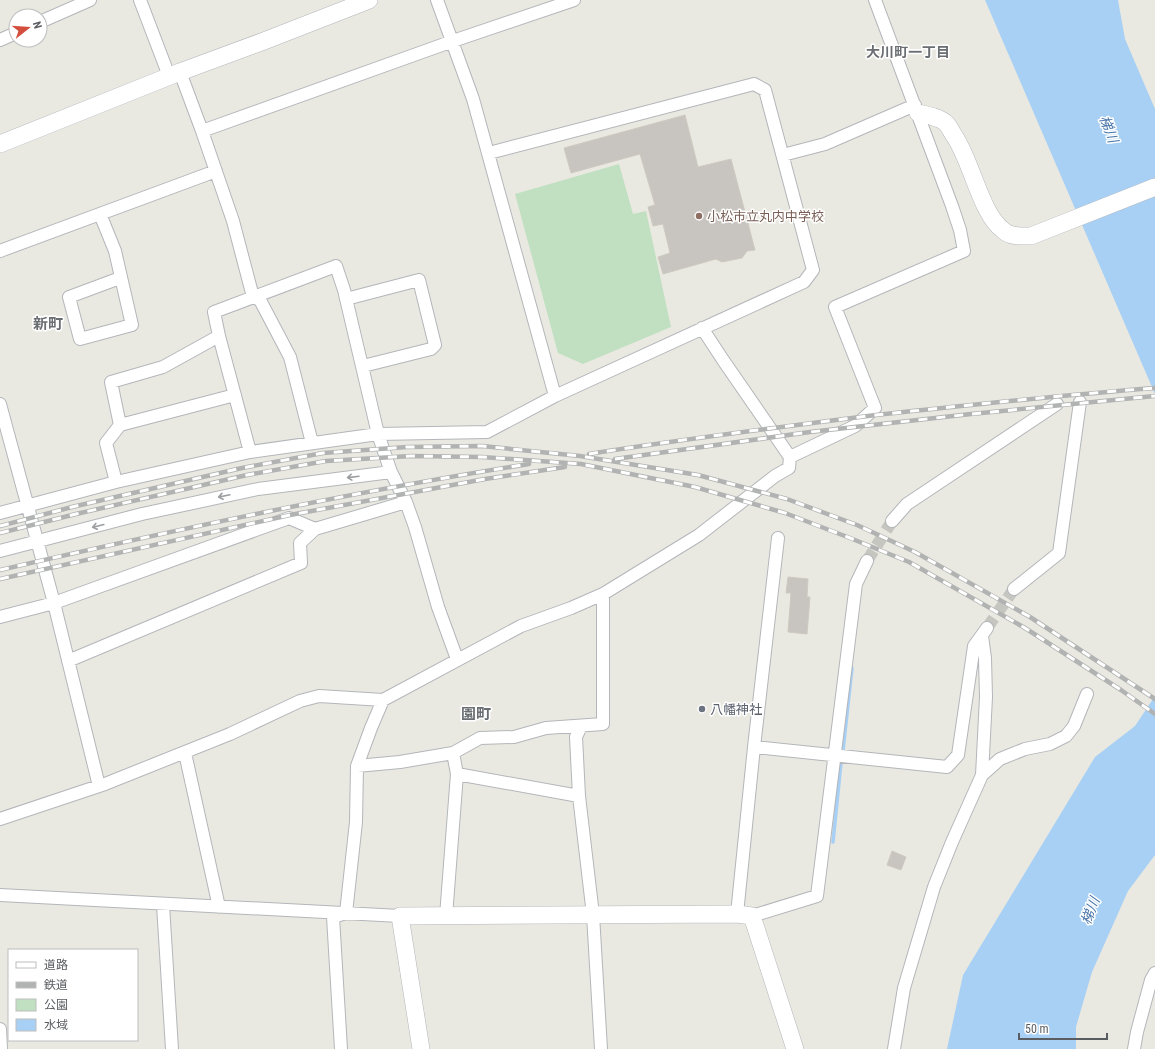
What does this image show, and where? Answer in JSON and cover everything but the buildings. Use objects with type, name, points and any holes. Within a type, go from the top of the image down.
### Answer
[{"type":"street","points":[[48,18],[90,0]]},
{"type":"street","points":[[140,0],[202,131],[233,221],[253,297]]},
{"type":"street","points":[[0,144],[174,74],[369,0]]},
{"type":"street","points":[[437,0],[473,99],[555,396]]},
{"type":"street","points":[[202,131],[453,41],[574,0]]},
{"type":"street","points":[[790,457],[855,426],[875,408],[835,307],[964,251],[960,230],[952,206],[875,0]]},
{"type":"street","points":[[0,513],[116,482],[250,452],[378,434],[487,432],[555,396],[804,282],[813,270],[765,90],[754,84],[489,153]]},
{"type":"street","points":[[783,155],[825,144],[916,109],[946,123],[965,154],[987,209],[993,220],[1005,232],[1019,236],[1031,236],[1038,234],[1155,187]]},
{"type":"street","points":[[0,251],[216,171]]},
{"type":"street","points":[[100,214],[114,251],[132,325],[80,339],[69,297],[120,278]]},
{"type":"street","points":[[250,452],[214,312],[336,266],[363,366],[378,434],[415,527],[438,607],[457,659]]},
{"type":"street","points":[[346,299],[419,280],[435,345],[431,349],[363,366]]},
{"type":"street","points":[[253,297],[260,300],[290,357],[312,443]]},
{"type":"street","points":[[0,819],[98,786],[185,753],[230,734],[300,701],[318,696],[383,700],[521,626],[571,608],[603,594],[699,535],[775,476],[789,468],[790,457],[702,328]]},
{"type":"street","points":[[120,425],[111,382],[163,367],[219,336]]},
{"type":"street","points":[[116,482],[106,443],[120,425],[235,395]]},
{"type":"street","points":[[1014,589],[1059,553],[1080,402]]},
{"type":"street","points":[[0,404],[54,603],[98,786]]},
{"type":"street","points":[[892,521],[906,504],[1057,404]]},
{"type":"street","points":[[0,551],[142,514],[258,489],[392,472]]},
{"type":"street","points":[[68,660],[301,563],[300,543],[315,530],[406,502]]},
{"type":"street","points":[[0,617],[54,603],[289,518],[315,530]]},
{"type":"street","points":[[778,538],[754,747],[744,915],[795,1049]]},
{"type":"street","points":[[0,895],[162,905],[400,916],[744,915],[817,896],[856,584],[867,560]]},
{"type":"street","points":[[357,766],[400,762],[453,753],[480,738],[514,737],[546,728],[603,724],[603,594]]},
{"type":"street","points":[[754,747],[947,768],[958,755],[974,646],[984,632],[986,697],[982,775],[934,887],[904,988],[894,1049]]},
{"type":"street","points":[[982,775],[1000,759],[1025,749],[1050,744],[1066,736],[1074,726],[1087,694]]},
{"type":"street","points":[[346,913],[356,822],[357,766],[383,700]]},
{"type":"street","points":[[581,726],[576,737],[579,796],[593,915],[601,1049]]},
{"type":"street","points":[[185,753],[219,907]]},
{"type":"street","points":[[446,916],[457,774],[453,753]]},
{"type":"street","points":[[457,774],[579,796]]},
{"type":"street","points":[[162,905],[172,1049]]},
{"type":"street","points":[[340,1049],[333,917],[346,913]]},
{"type":"street","points":[[400,916],[421,1049]]},
{"type":"street","points":[[1134,1049],[1151,980],[1155,973]]},
{"type":"street","points":[[0,1029],[1,1049]]},
{"type":"green space","points":[[619,164],[633,214],[646,211],[671,327],[583,364],[558,353],[515,194]]},
{"type":"water","name":"梯川","points":[[985,0],[1118,0],[1125,39],[1155,109],[1155,394]]},
{"type":"water","name":"梯川","points":[[1155,696],[1155,855],[1128,891],[1092,972],[1076,1027],[1076,1049],[947,1049],[963,975],[1095,757],[1135,726]]},
{"type":"waterway","points":[[843,751],[852,668]]},
{"type":"waterway","points":[[833,842],[841,763]]},
{"type":"tunnel","points":[[867,561],[892,521]]},
{"type":"tunnel","points":[[987,628],[1014,589]]},
{"type":"railway","points":[[589,454],[696,438],[876,415],[1155,388]]},
{"type":"railway","points":[[615,459],[810,432],[1155,396]]},
{"type":"railway","points":[[0,526],[72,507],[242,468],[323,453],[407,447],[482,446],[580,456],[698,475],[787,499],[857,525],[915,552],[1030,617],[1155,699]]},
{"type":"railway","points":[[0,533],[247,475],[326,461],[411,456],[482,457],[581,464],[695,487],[785,513],[909,562],[1025,628],[1121,690],[1155,714]]},
{"type":"railway","points":[[0,570],[263,512],[529,464]]},
{"type":"railway","points":[[0,579],[290,515],[485,479],[565,467]]},
{"type":"place","name":"小松市立丸内中学校","points":[[699,216]]},
{"type":"place","name":"八幡神社","points":[[702,709]]},
{"type":"district","name":"大川町一丁目","points":[[908,52]]},
{"type":"district","name":"新町","points":[[48,324]]},
{"type":"district","name":"園町","points":[[476,714]]}]
